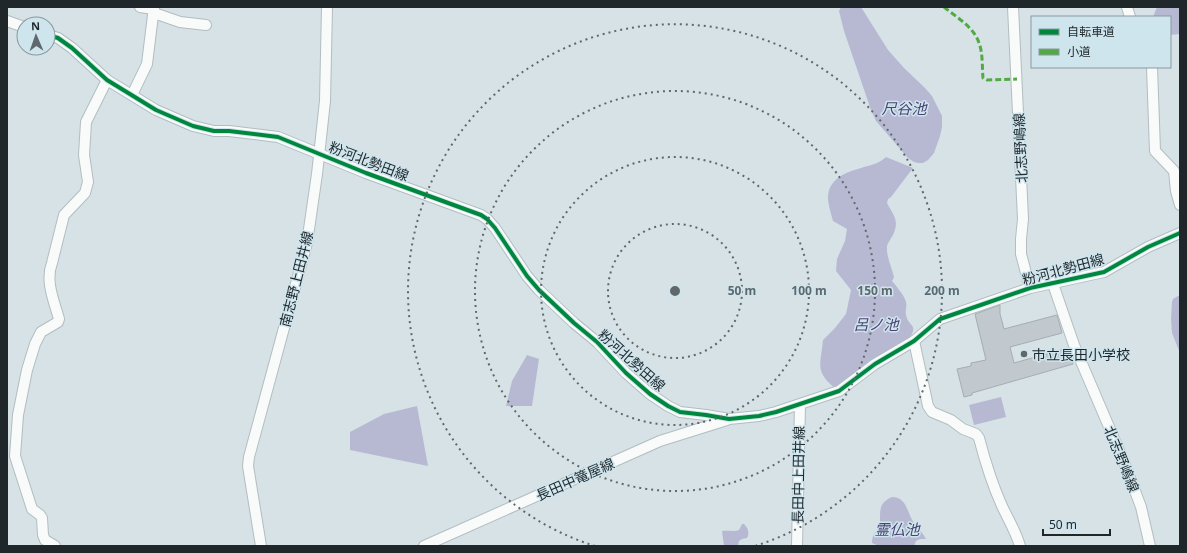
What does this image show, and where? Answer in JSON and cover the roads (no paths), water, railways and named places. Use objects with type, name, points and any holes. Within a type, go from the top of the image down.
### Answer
[{"type":"street","points":[[140,7],[154,10],[180,22],[206,25]]},
{"type":"street","name":"南志野上田井線","points":[[261,546],[248,466],[249,457],[307,244],[325,101],[327,7]]},
{"type":"street","name":"北志野嶋線","points":[[1013,7],[1023,211],[1021,254],[1030,288]]},
{"type":"street","points":[[132,95],[147,64],[154,10]]},
{"type":"street","name":"粉河北勢田線","points":[[56,37],[72,48],[107,80],[156,110],[193,126],[214,131],[229,131],[278,137],[366,173],[481,215],[495,228],[527,276],[539,290],[574,323],[597,342],[626,373],[650,394],[680,412],[706,414],[728,419],[760,416],[800,405],[839,391],[875,364],[914,341],[940,318],[1030,288],[1104,272],[1148,248],[1180,233]]},
{"type":"street","points":[[1152,68],[1155,151],[1174,171],[1176,191],[1180,205]]},
{"type":"street","points":[[55,546],[45,540],[43,535],[42,518],[32,509],[15,456],[18,415],[27,370],[35,344],[41,332],[58,322],[59,319],[49,282],[49,271],[64,216],[85,193],[88,182],[84,156],[86,122],[107,80]]},
{"type":"street","name":"北志野嶋線","points":[[1053,284],[1074,345],[1124,462],[1138,499],[1150,546]]},
{"type":"street","points":[[914,341],[928,406],[932,412],[951,420],[963,429],[976,434],[979,438],[992,482],[1020,546]]},
{"type":"street","name":"長田中上田井線","points":[[797,546],[800,405]]},
{"type":"street","name":"長田中篭屋線","points":[[424,546],[660,441],[728,419]]},
{"type":"water","name":"尺谷池","points":[[841,7],[861,7],[888,50],[932,96],[942,116],[942,127],[934,153],[923,163],[914,162],[908,158],[876,121],[844,31],[839,11]]},
{"type":"water","points":[[1157,7],[1180,7],[1180,34],[1171,35],[1171,16],[1153,16]]},
{"type":"water","name":"呂ノ池","points":[[886,157],[913,168],[888,199],[887,203],[895,218],[896,225],[893,235],[887,245],[887,250],[894,277],[892,281],[905,299],[907,319],[913,328],[913,331],[908,340],[835,388],[828,382],[821,372],[820,361],[823,340],[846,314],[851,290],[836,271],[837,259],[845,241],[847,229],[833,221],[829,208],[829,192],[834,181],[839,177],[851,171],[876,164]]},
{"type":"water","points":[[1180,296],[1180,353],[1172,333],[1171,319],[1172,302],[1173,299]]},
{"type":"water","points":[[527,355],[539,359],[532,406],[506,406],[512,381]]},
{"type":"water","points":[[1001,397],[1006,417],[974,425],[969,405]]},
{"type":"water","points":[[417,406],[428,466],[350,450],[350,432],[384,414]]},
{"type":"water","name":"霊仏池","points":[[892,497],[901,500],[904,503],[914,523],[926,539],[916,541],[914,546],[879,546],[872,543],[874,535],[880,525],[880,511],[882,505],[885,501]]},
{"type":"water","points":[[742,524],[744,524],[747,529],[747,538],[739,541],[738,546],[724,546],[722,531],[739,530]]},
{"type":"place","name":"市立長田小学校","points":[[1024,354]]}]
